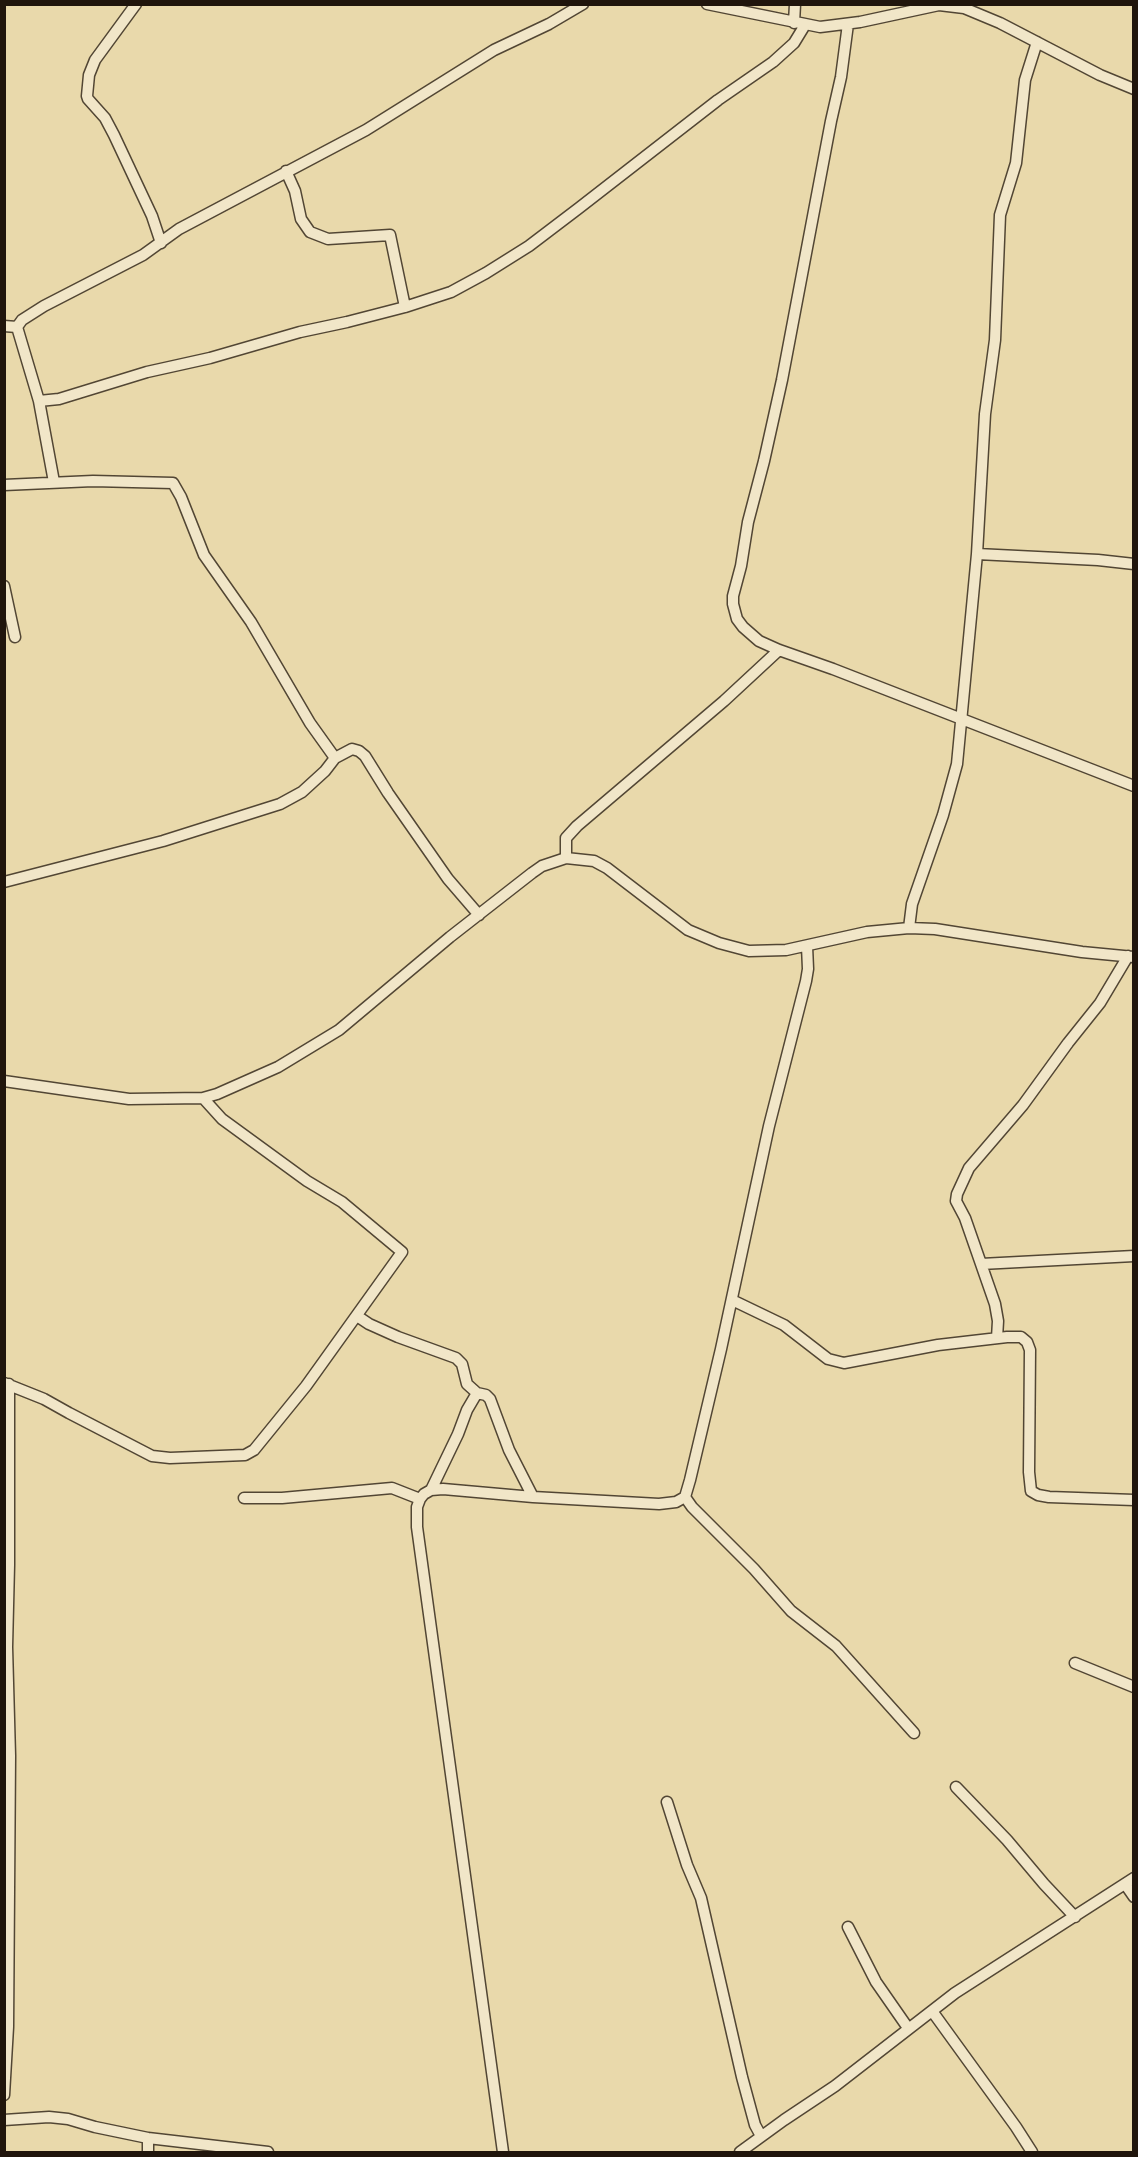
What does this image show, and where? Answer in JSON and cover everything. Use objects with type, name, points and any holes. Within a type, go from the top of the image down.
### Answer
[{"type":"street","points":[[136,4],[95,60],[89,75],[87,96],[105,117],[152,216],[161,243]]},
{"type":"street","points":[[17,327],[25,318],[51,302],[161,243],[178,230],[286,171],[366,130],[494,50],[549,24],[583,4]]},
{"type":"street","points":[[707,4],[820,27],[848,24],[939,5],[951,5],[1000,23],[1100,75],[1134,89]]},
{"type":"street","points":[[39,401],[59,399],[147,372],[210,358],[300,332],[405,307],[451,292],[529,246],[718,100],[773,62],[794,43],[800,24],[795,4]]},
{"type":"street","points":[[848,24],[841,77],[782,380],[733,596],[735,612],[743,627],[759,641],[779,650],[1134,786]]},
{"type":"street","points":[[909,928],[912,904],[957,764],[977,554],[985,414],[997,320],[1000,215],[1016,164],[1025,80],[1037,42]]},
{"type":"street","points":[[286,171],[295,191],[301,219],[310,232],[328,239],[390,235],[405,307]]},
{"type":"street","points":[[4,326],[17,327]]},
{"type":"street","points":[[17,327],[39,401],[54,482]]},
{"type":"street","points":[[4,486],[93,481],[173,483],[181,497],[204,555],[251,622],[310,723],[335,758]]},
{"type":"street","points":[[977,554],[1134,564]]},
{"type":"street","points":[[4,586],[15,637]]},
{"type":"street","points":[[566,858],[566,838],[577,826],[717,708],[779,650]]},
{"type":"street","points":[[4,882],[163,841],[280,804],[302,792],[325,771],[335,758],[352,749],[363,753],[448,879],[479,915]]},
{"type":"street","points":[[4,1081],[129,1098],[203,1098],[260,1076],[319,1044],[339,1030],[542,866],[566,858],[594,861],[607,868],[688,930],[718,943],[749,951],[786,950],[867,932],[909,928],[944,930],[1082,952],[1131,956],[1096,1009],[1017,1112],[969,1168],[961,1183],[956,1201],[965,1218],[995,1304],[998,1321],[997,1338]]},
{"type":"street","points":[[431,1490],[659,1504],[676,1502],[685,1497],[732,1300],[769,1126],[806,981],[807,946]]},
{"type":"street","points":[[4,2094],[8,2027],[10,1756],[7,1647],[9,1565],[7,1383],[44,1399],[152,1456],[170,1458],[246,1455],[254,1450],[306,1386],[402,1252],[342,1202],[307,1181],[222,1119],[203,1098]]},
{"type":"street","points":[[981,1264],[1134,1256]]},
{"type":"street","points":[[732,1300],[784,1325],[835,1362],[852,1362],[917,1348],[1021,1337],[1027,1342],[1030,1350],[1029,1472],[1031,1491],[1049,1497],[1134,1500]]},
{"type":"street","points":[[357,1316],[389,1333],[456,1358],[462,1364],[465,1381],[477,1393],[486,1395],[490,1399],[509,1450],[533,1497]]},
{"type":"street","points":[[477,1393],[431,1490],[420,1499],[416,1515],[503,2152]]},
{"type":"street","points":[[244,1498],[282,1498],[392,1488],[420,1499]]},
{"type":"street","points":[[685,1497],[791,1611],[836,1646],[914,1733]]},
{"type":"street","points":[[1075,1663],[1134,1687]]},
{"type":"street","points":[[956,1787],[1007,1840],[1075,1917]]},
{"type":"street","points":[[667,1802],[687,1865],[701,1898],[742,2077],[755,2126],[761,2136]]},
{"type":"street","points":[[740,2152],[835,2086],[955,1993],[1129,1881],[1134,1897]]},
{"type":"street","points":[[848,1927],[876,1982],[908,2028]]},
{"type":"street","points":[[932,2011],[1032,2152]]},
{"type":"street","points":[[4,2120],[49,2117],[148,2138],[268,2152]]},
{"type":"street","points":[[148,2138],[148,2152]]}]
